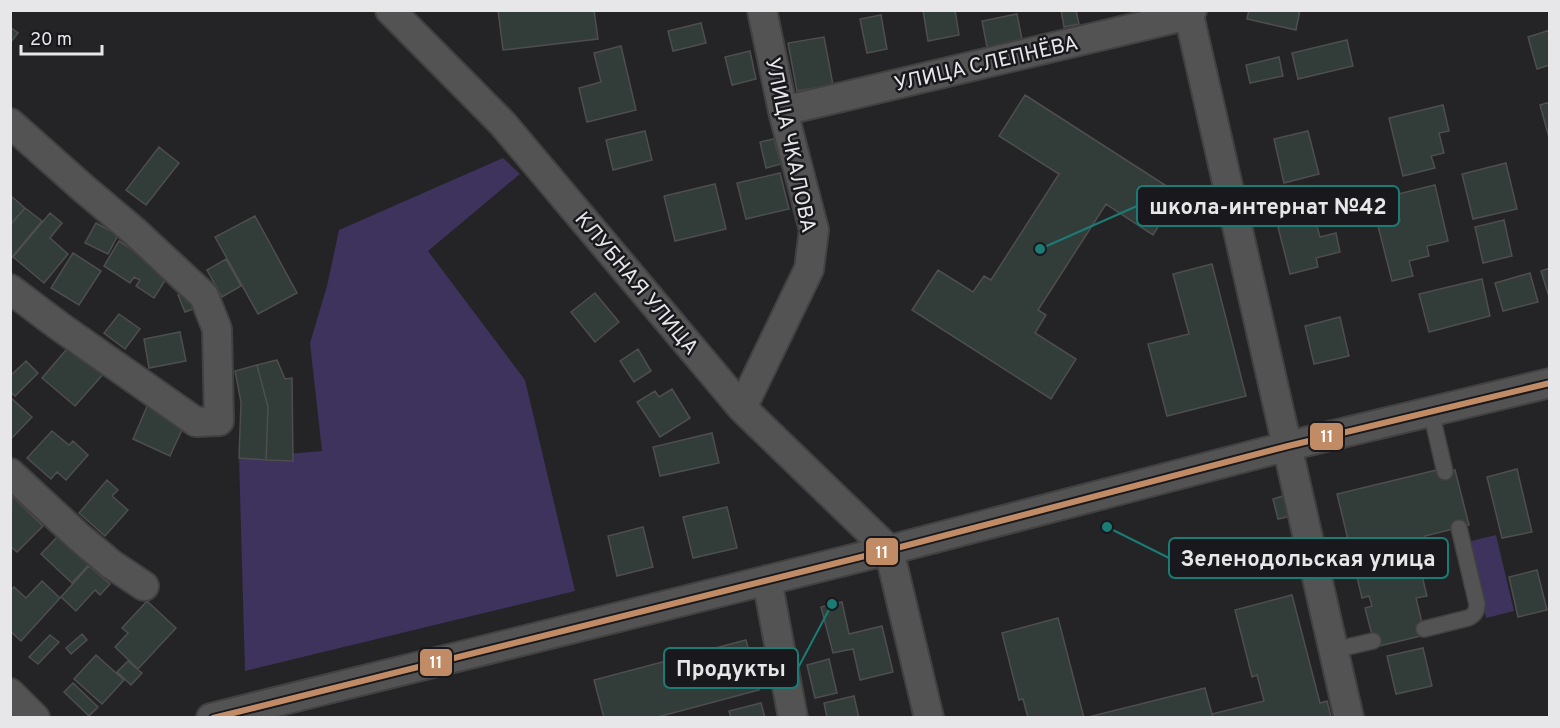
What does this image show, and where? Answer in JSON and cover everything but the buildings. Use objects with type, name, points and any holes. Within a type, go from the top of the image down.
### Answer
[{"type":"street","name":"УЛИЦА ЧКАЛОВА","points":[[742,408],[809,269],[814,230],[783,111],[762,10]]},
{"type":"street","name":"УЛИЦА СЛЕПНЁВА","points":[[783,111],[1190,13]]},
{"type":"street","points":[[1190,13],[1349,717]]},
{"type":"street","name":"КЛУБНАЯ УЛИЦА","points":[[403,14],[502,124],[742,408],[889,550]]},
{"type":"street","points":[[10,123],[134,231],[204,296],[217,329],[219,421],[196,422],[10,289]]},
{"type":"street","points":[[211,717],[889,550],[1288,446],[1550,383]]},
{"type":"street","points":[[10,472],[79,537],[111,564],[144,586]]},
{"type":"street","points":[[889,550],[929,717]]},
{"type":"street","points":[[767,580],[793,717]]},
{"type":"street","points":[[10,693],[35,717]]},
{"type":"lane","points":[[1431,412],[1445,472]]},
{"type":"lane","points":[[1424,629],[1468,618],[1477,610],[1478,604],[1459,528]]},
{"type":"lane","points":[[1334,650],[1373,641]]},
{"type":"shaded area","points":[[503,158],[520,174],[428,251],[525,380],[575,591],[245,671],[239,458],[322,451],[310,343],[327,286],[339,230]]},
{"type":"shaded area","points":[[1496,535],[1514,611],[1486,618],[1467,542]]},
{"type":"transit line","name":"11","points":[[213,718],[889,550],[1288,446],[1550,383]]},
{"type":"place","name":"школа-интернат №42","points":[[1040,249]]},
{"type":"place","name":"Зеленодольская улица","points":[[1107,527]]},
{"type":"place","name":"Продукты","points":[[832,604]]}]
